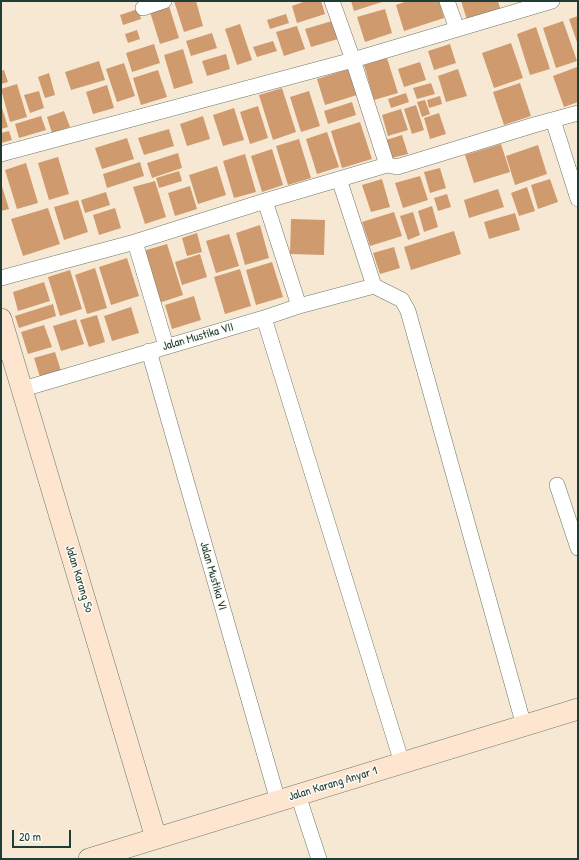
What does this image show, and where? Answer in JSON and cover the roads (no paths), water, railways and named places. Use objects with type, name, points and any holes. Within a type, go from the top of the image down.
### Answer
[{"type":"street","points":[[143,8],[164,1]]},
{"type":"street","points":[[332,1],[387,165]]},
{"type":"street","points":[[448,1],[457,28]]},
{"type":"street","points":[[1,154],[353,60],[552,1]]},
{"type":"street","points":[[1,278],[135,242],[264,200],[339,180],[387,165],[397,167],[578,113]]},
{"type":"street","points":[[552,120],[578,200]]},
{"type":"street","points":[[339,180],[374,286],[402,300],[408,311],[524,726]]},
{"type":"street","points":[[264,200],[299,306]]},
{"type":"street","points":[[135,242],[166,346]]},
{"type":"street","name":"Jalan Mustika VII","points":[[23,389],[264,318],[299,306],[374,286]]},
{"type":"street","points":[[264,318],[402,763]]},
{"type":"street","name":"Jalan Karang So","points":[[2,324],[23,389],[156,838]]},
{"type":"street","name":"Jalan Mustika VI","points":[[148,352],[278,801]]},
{"type":"street","points":[[557,485],[578,548]]},
{"type":"street","name":"Jalan Karang Anyar 1","points":[[89,859],[578,709]]},
{"type":"street","points":[[298,795],[319,859]]}]
